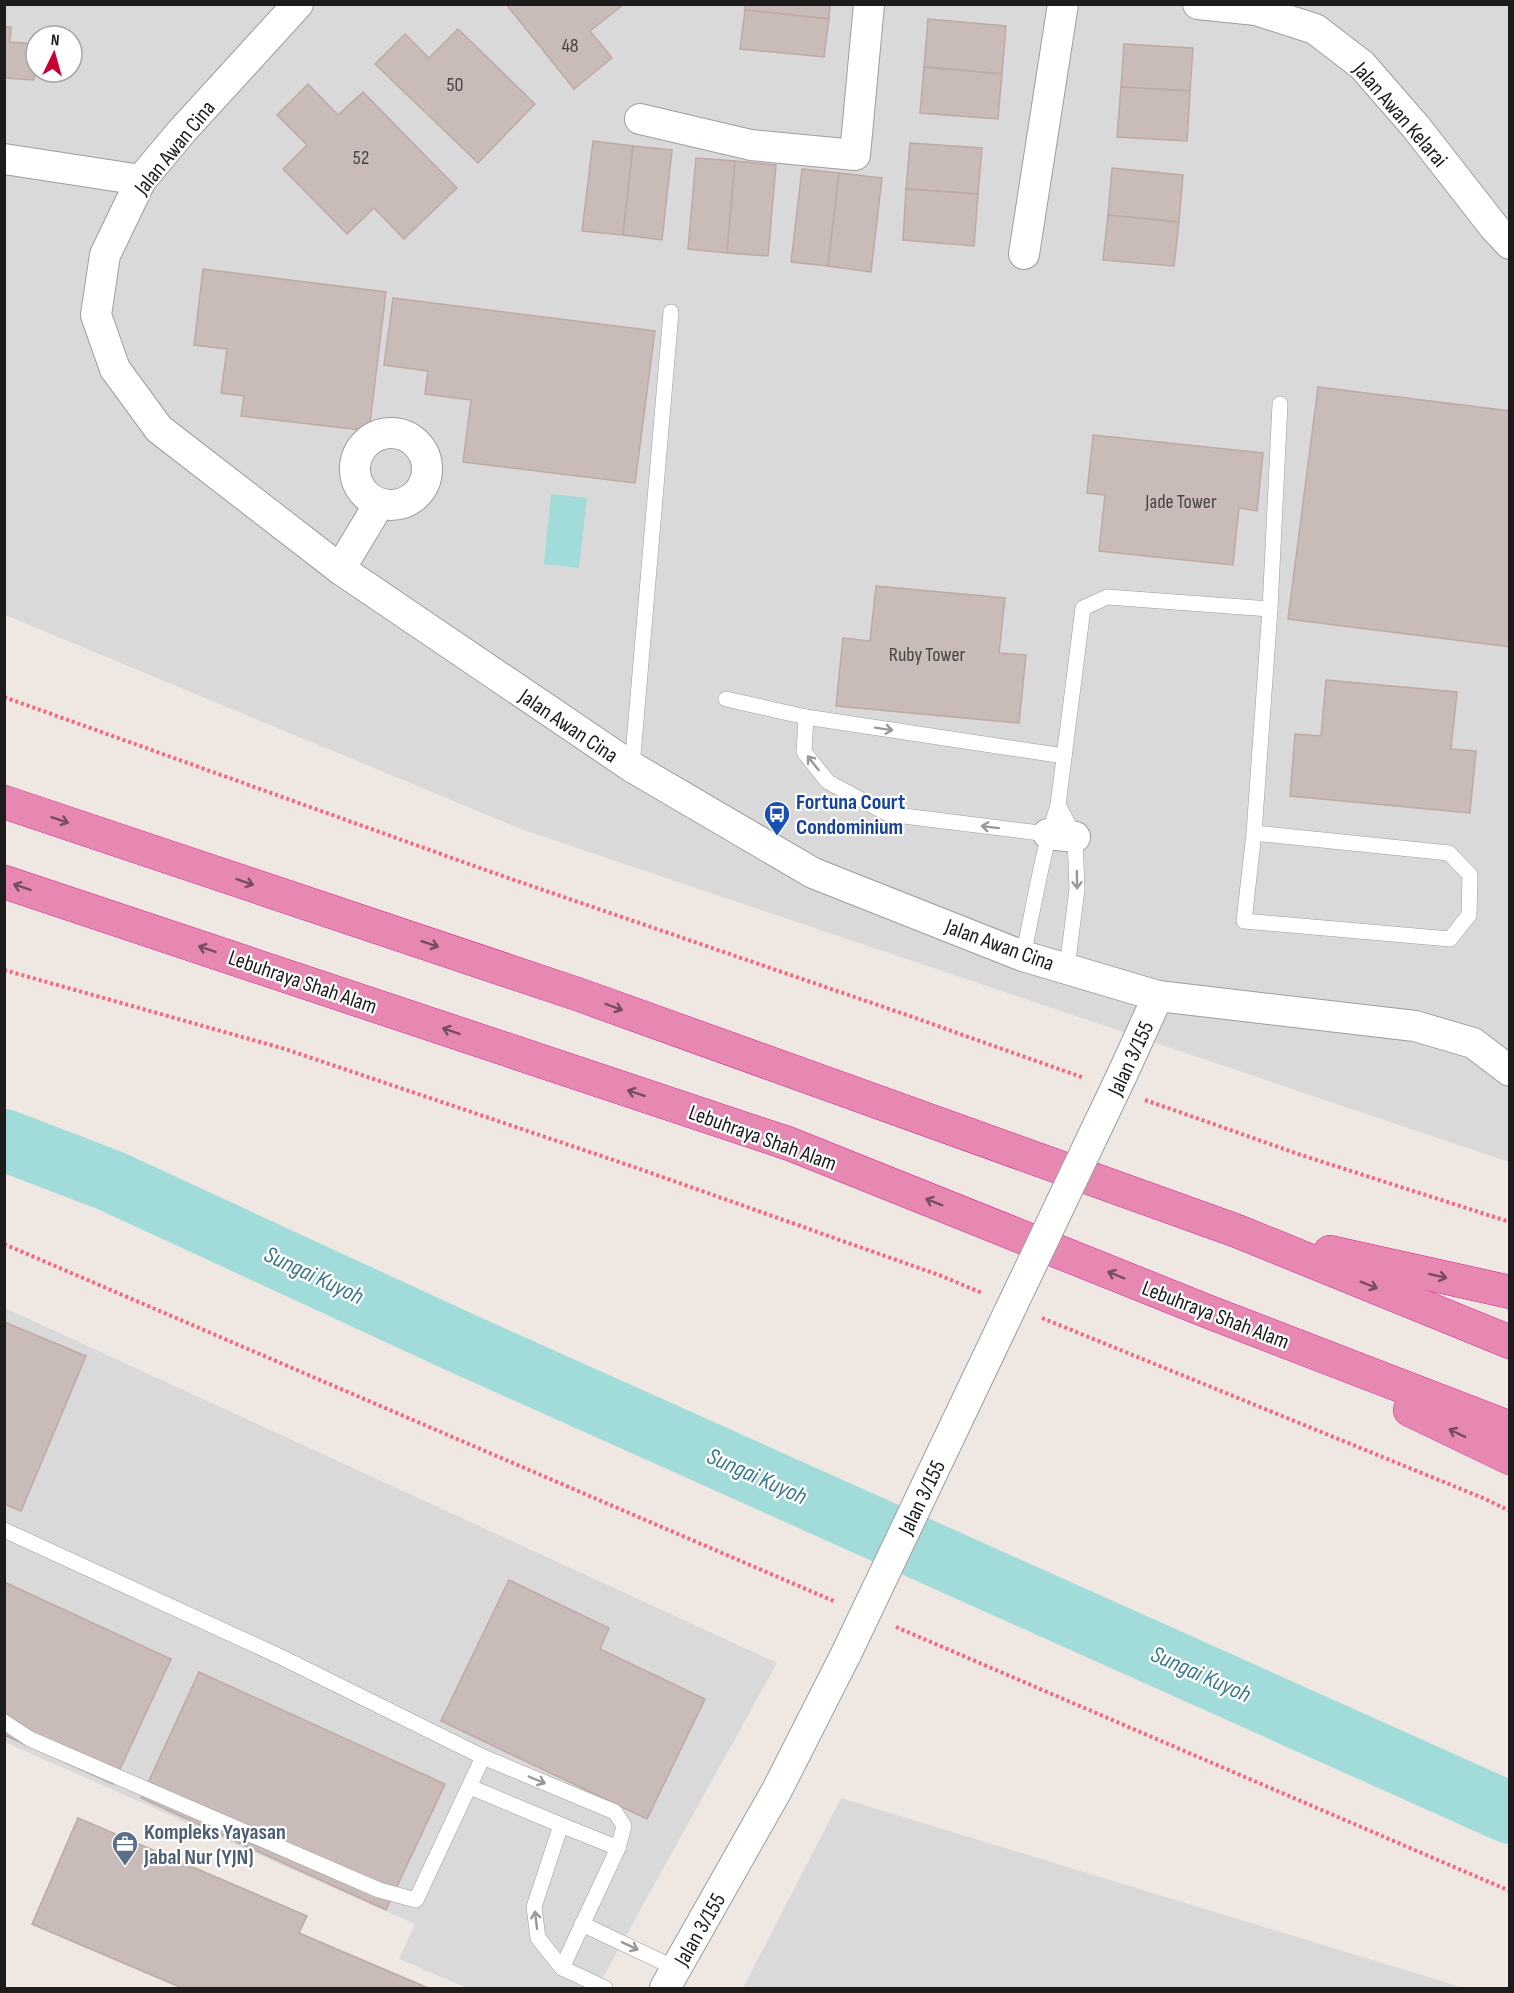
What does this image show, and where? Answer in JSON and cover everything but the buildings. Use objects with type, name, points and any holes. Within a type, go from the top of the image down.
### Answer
[{"type":"highway","points":[[4,802],[580,994],[1237,1231],[1509,1342]]},
{"type":"highway","name":"Lebuhraya Shah Alam","points":[[4,882],[790,1144],[1209,1312],[1509,1428]]},
{"type":"highway","points":[[1237,1231],[1509,1292]]},
{"type":"highway","points":[[1209,1312],[1509,1458]]},
{"type":"street","name":"Jalan Awan Cina","points":[[298,4],[182,131],[141,180],[105,255],[96,315],[116,369],[159,429],[340,569],[632,767],[813,873],[1023,956],[1158,996],[1414,1026],[1473,1043],[1509,1071]]},
{"type":"street","points":[[640,119],[751,145],[855,154],[869,4]]},
{"type":"street","points":[[1024,254],[1063,4]]},
{"type":"street","name":"Jalan Awan Kelarai","points":[[1198,4],[1256,10],[1315,29],[1362,65],[1416,127],[1509,244]]},
{"type":"street","points":[[4,159],[141,180]]},
{"type":"street","points":[[340,569],[379,504]]},
{"type":"street","name":"Jalan 3/155","points":[[671,1979],[777,1790],[847,1652],[1158,996]]},
{"type":"lane","points":[[632,767],[671,312]]},
{"type":"lane","points":[[1254,834],[1449,854],[1470,874],[1469,915],[1450,939],[1244,921],[1254,834],[1270,609],[1280,404]]},
{"type":"lane","points":[[1067,968],[1077,889],[1062,836],[1058,804],[1083,608],[1107,597],[1270,609]]},
{"type":"lane","points":[[726,699],[806,717],[1064,756]]},
{"type":"lane","points":[[806,717],[804,752],[828,782],[888,814],[1062,836]]},
{"type":"lane","points":[[1023,956],[1038,888],[1062,836],[1058,804]]},
{"type":"lane","points":[[4,1530],[281,1657],[483,1757],[615,1812],[624,1826],[618,1848],[561,1968]]},
{"type":"lane","points":[[4,1722],[30,1739],[368,1886],[416,1900],[483,1757]]},
{"type":"lane","points":[[470,1787],[618,1848]]},
{"type":"lane","points":[[561,1825],[534,1907],[538,1938],[561,1968],[605,1989]]},
{"type":"lane","points":[[582,1924],[671,1979]]},
{"type":"path","points":[[4,697],[491,872],[1084,1078]]},
{"type":"path","points":[[4,970],[285,1049],[631,1166],[939,1275],[982,1293]]},
{"type":"path","points":[[1140,1098],[1298,1154],[1509,1222]]},
{"type":"path","points":[[4,1244],[836,1602]]},
{"type":"path","points":[[1037,1316],[1483,1498],[1509,1511]]},
{"type":"path","points":[[891,1625],[1509,1891]]},
{"type":"shaded area","points":[[4,5],[1509,5],[1509,1162],[521,829],[5,615]]},
{"type":"shaded area","points":[[5,1308],[777,1663],[597,1988],[467,1988],[399,1959],[415,1924],[5,1742]]},
{"type":"shaded area","points":[[841,1798],[1464,1988],[743,1988]]},
{"type":"water","points":[[551,494],[587,498],[579,568],[544,564]]},
{"type":"waterway","name":"Sungai Kuyoh","points":[[4,1140],[111,1181],[466,1345],[1510,1813]]},
{"type":"place","name":"Fortuna Court Condominium","points":[[777,837]]},
{"type":"place","name":"Kompleks Yayasan Jabal Nur (YJN)","points":[[125,1867]]}]
